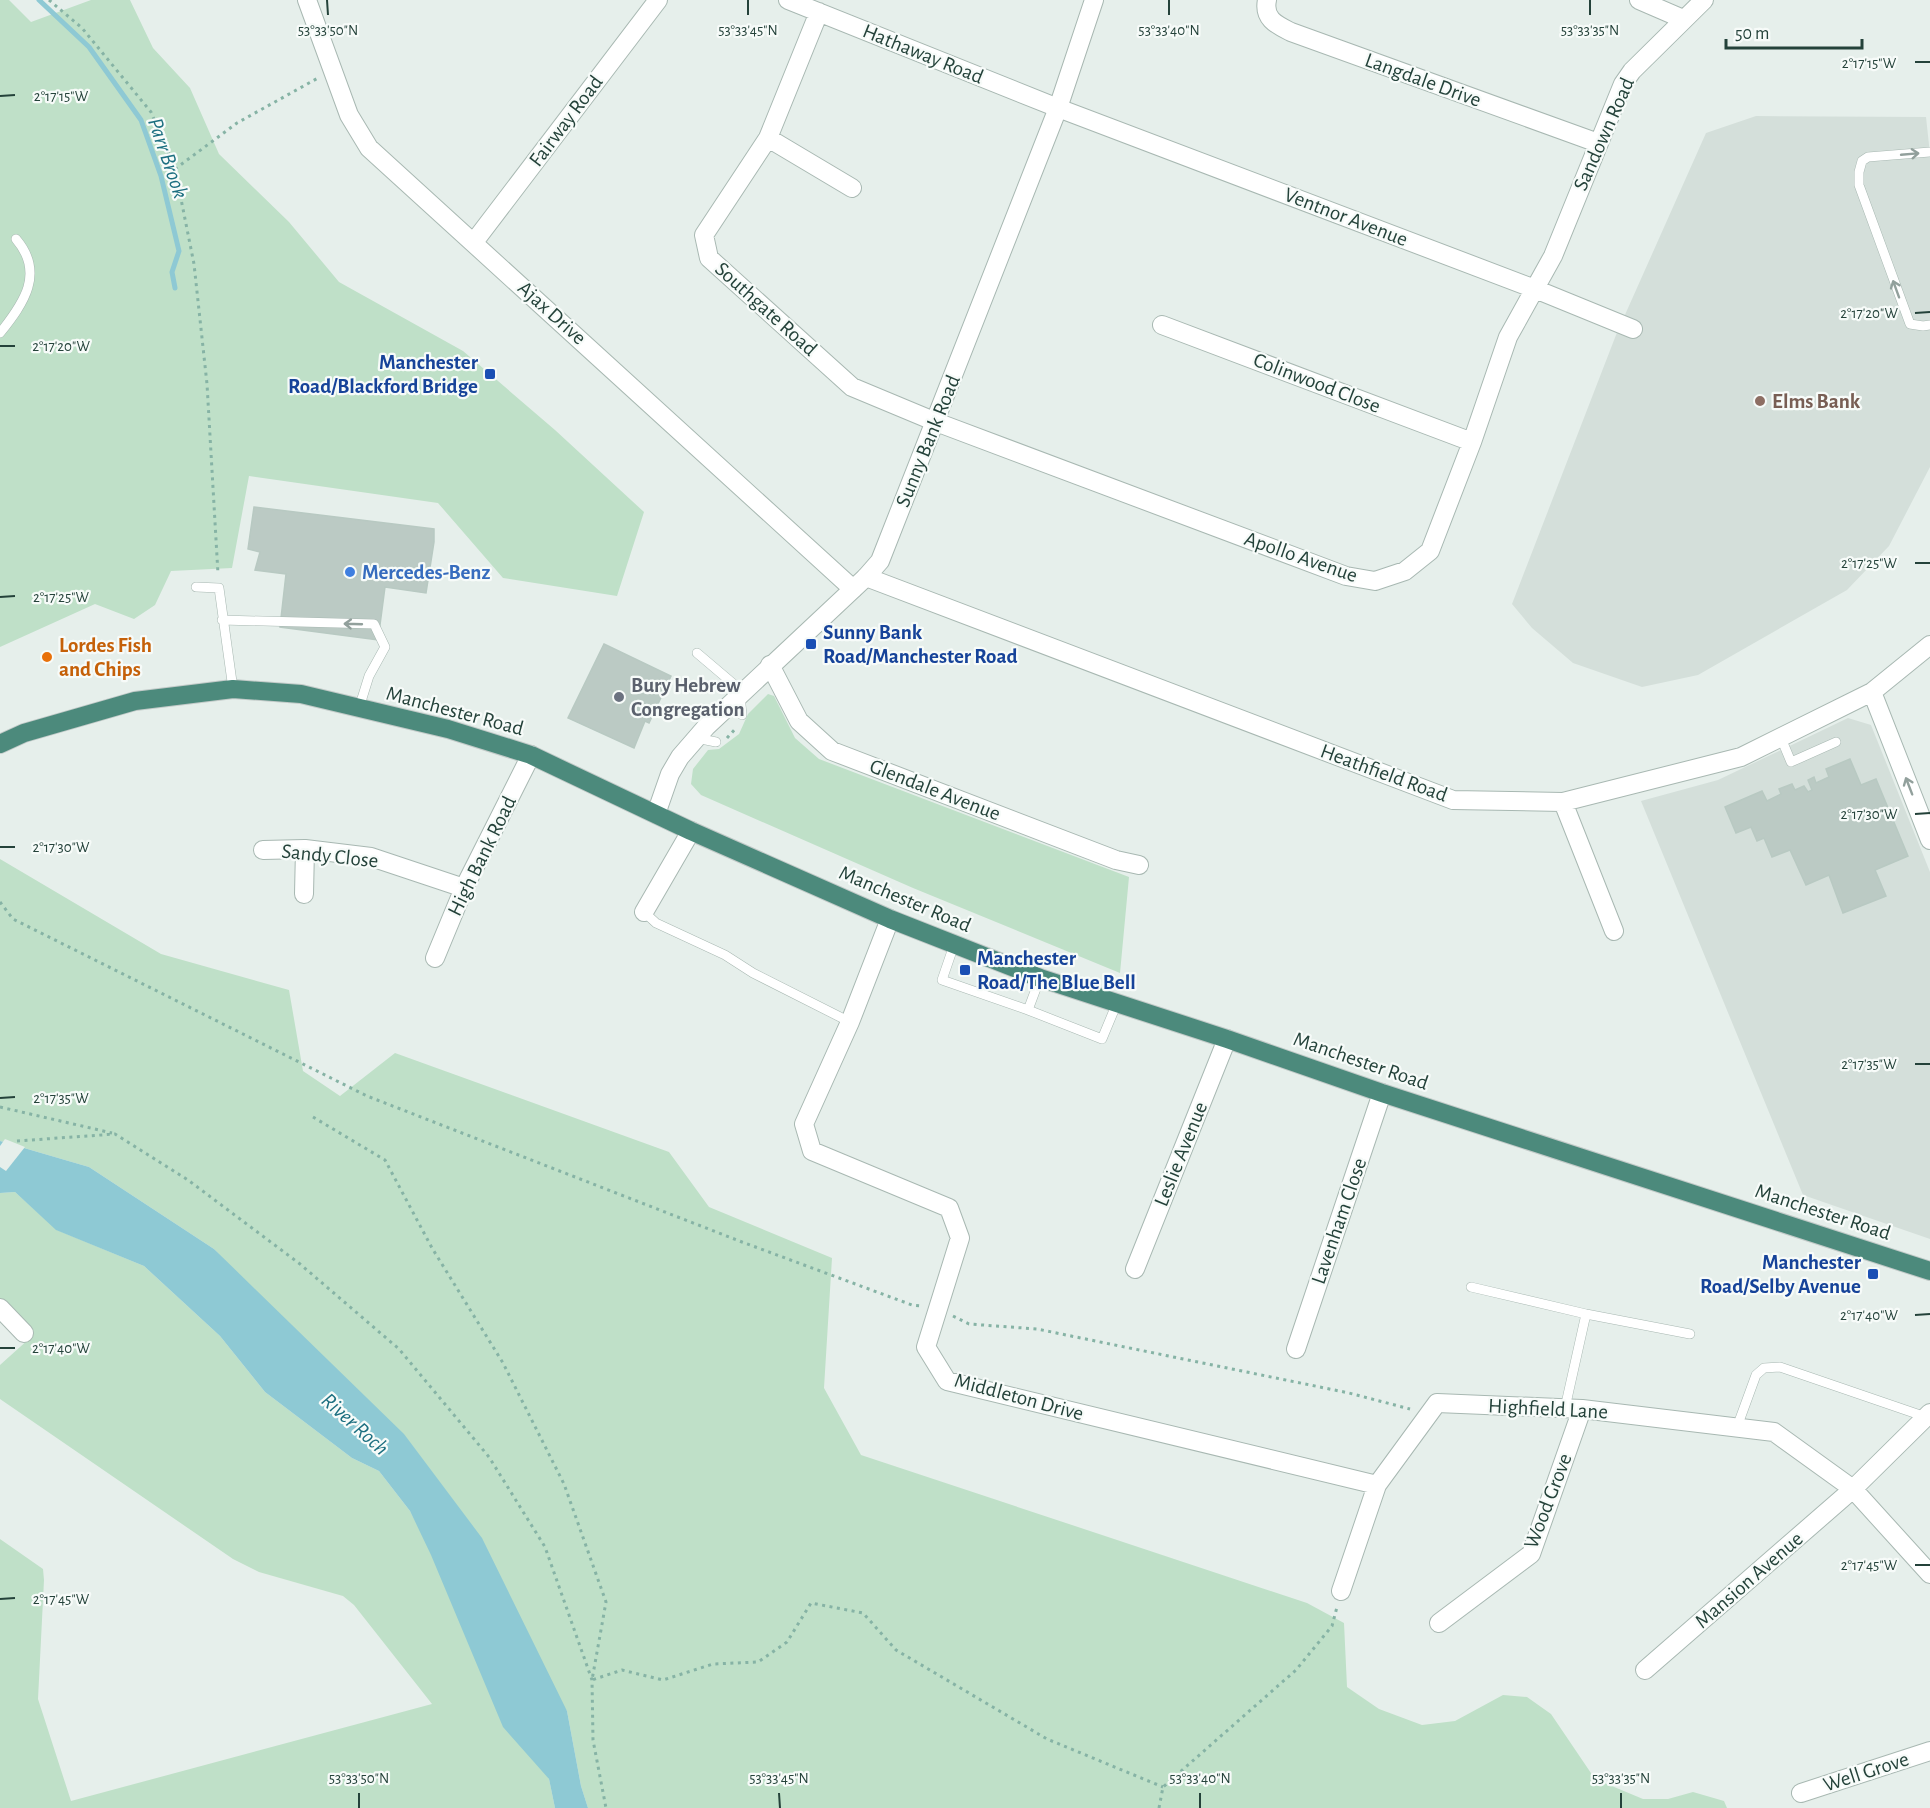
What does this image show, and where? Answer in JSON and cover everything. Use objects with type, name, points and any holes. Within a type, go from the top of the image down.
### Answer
[{"type":"highway","name":"Manchester Road","points":[[0,744],[24,733],[135,701],[233,689],[301,694],[448,729],[531,755],[691,831],[890,919],[1040,978],[1382,1093],[1930,1271]]},
{"type":"street","name":"Ajax Drive","points":[[307,0],[349,115],[369,148],[860,583]]},
{"type":"street","name":"Fairway Road","points":[[474,242],[658,0]]},
{"type":"street","name":"Hathaway Road","points":[[788,0],[1058,108]]},
{"type":"street","name":"Sunny Bank Road","points":[[656,814],[670,774],[680,757],[696,738],[770,665],[860,583],[880,561],[1058,108],[1094,0]]},
{"type":"street","name":"Langdale Drive","points":[[1267,0],[1266,12],[1277,26],[1598,143]]},
{"type":"street","points":[[1639,0],[1683,19]]},
{"type":"street","name":"Sandown Road","points":[[1535,289],[1553,256],[1623,84],[1632,71],[1704,0]]},
{"type":"street","name":"Southgate Road","points":[[819,12],[768,138],[704,236],[709,258],[852,387],[936,422]]},
{"type":"street","name":"Ventnor Avenue","points":[[1058,108],[1535,289],[1633,329]]},
{"type":"street","points":[[768,138],[852,188]]},
{"type":"street","name":"Apollo Avenue","points":[[936,422],[1346,576],[1375,581],[1405,572],[1430,551],[1508,337],[1535,289]]},
{"type":"street","name":"Colinwood Close","points":[[1162,325],[1472,441]]},
{"type":"street","name":"Heathfield Road","points":[[860,583],[1453,800],[1563,802],[1741,758],[1872,692],[1930,645]]},
{"type":"street","name":"Glendale Avenue","points":[[770,665],[799,721],[832,751],[1116,860],[1139,865]]},
{"type":"street","points":[[1872,692],[1930,840]]},
{"type":"street","name":"High Bank Road","points":[[435,958],[464,888],[531,755]]},
{"type":"street","points":[[1563,802],[1614,931]]},
{"type":"street","points":[[644,912],[691,831]]},
{"type":"street","points":[[304,894],[305,849]]},
{"type":"street","name":"Sandy Close","points":[[263,850],[305,849],[371,857],[464,888]]},
{"type":"street","name":"Middleton Drive","points":[[890,919],[850,1022],[804,1124],[812,1151],[949,1208],[960,1238],[926,1347],[947,1381],[1377,1485]]},
{"type":"street","name":"Leslie Avenue","points":[[1135,1269],[1227,1039]]},
{"type":"street","name":"Lavenham Close","points":[[1296,1349],[1382,1093]]},
{"type":"street","points":[[0,1308],[24,1333]]},
{"type":"street","name":"Highfield Lane","points":[[1429,1414],[1437,1403],[1574,1408],[1774,1432],[1852,1489],[1927,1566]]},
{"type":"street","name":"Wood Grove","points":[[1439,1623],[1531,1554],[1574,1408]]},
{"type":"street","points":[[1341,1591],[1377,1485],[1429,1414]]},
{"type":"street","name":"Mansion Avenue","points":[[1646,1670],[1852,1489],[1928,1415]]},
{"type":"street","name":"Well Grove","points":[[1801,1793],[1930,1751]]},
{"type":"lane","points":[[1930,152],[1868,157],[1862,161],[1859,185],[1910,324],[1930,325]]},
{"type":"lane","points":[[0,333],[16,314],[32,271],[26,250],[16,239]]},
{"type":"lane","points":[[196,587],[219,588],[233,689]]},
{"type":"lane","points":[[222,620],[374,624],[385,647],[369,676],[359,708]]},
{"type":"lane","points":[[697,653],[741,694],[742,715]]},
{"type":"lane","points":[[696,738],[716,742]]},
{"type":"lane","points":[[1781,738],[1791,762],[1836,742]]},
{"type":"lane","points":[[644,912],[656,922],[725,955],[753,974],[850,1022]]},
{"type":"lane","points":[[954,945],[942,980],[1102,1039],[1117,1003]]},
{"type":"lane","points":[[1028,1010],[1040,978]]},
{"type":"lane","points":[[1471,1287],[1586,1314],[1690,1334]]},
{"type":"lane","points":[[1574,1408],[1586,1314]]},
{"type":"lane","points":[[1737,1427],[1756,1376],[1764,1368],[1780,1367],[1928,1415]]},
{"type":"path","points":[[49,0],[82,27],[151,112],[175,169],[194,264],[203,351],[219,588]]},
{"type":"path","points":[[175,169],[237,123],[332,70]]},
{"type":"path","points":[[716,742],[732,733],[742,715]]},
{"type":"path","points":[[0,902],[13,919],[367,1096],[742,1242],[912,1305],[938,1308],[969,1324],[1048,1332],[1348,1393],[1429,1414]]},
{"type":"path","points":[[0,1107],[115,1134],[188,1180],[300,1264],[399,1349],[489,1456],[545,1547],[592,1680]]},
{"type":"path","points":[[313,1117],[385,1160],[432,1248],[503,1364],[559,1474],[606,1602],[592,1680],[593,1740],[606,1808]]},
{"type":"path","points":[[17,1141],[115,1134]]},
{"type":"path","points":[[1159,1808],[1163,1787],[1296,1670],[1332,1626],[1341,1591]]},
{"type":"path","points":[[592,1680],[622,1671],[663,1680],[713,1664],[758,1662],[787,1642],[811,1603],[863,1613],[896,1650],[1047,1739],[1163,1787]]},
{"type":"shaded area","name":"Elms Bank","points":[[1756,116],[1926,117],[1930,154],[1930,467],[1889,546],[1847,590],[1698,675],[1642,687],[1573,663],[1532,628],[1512,604],[1616,335],[1706,133]]},
{"type":"shaded area","points":[[1848,718],[1871,725],[1930,872],[1930,1239],[1803,1195],[1641,801],[1718,780]]},
{"type":"green space","points":[[0,0],[9,0],[31,22],[91,0],[130,0],[153,48],[190,88],[219,154],[289,222],[339,282],[463,351],[555,430],[644,512],[617,596],[503,578],[438,503],[249,476],[232,568],[171,571],[155,605],[134,619],[95,604],[0,647]]},
{"type":"green space","points":[[768,694],[774,696],[795,738],[819,759],[1129,877],[1120,973],[913,888],[701,795],[691,784],[693,769],[708,750],[719,749],[739,734],[748,714]]},
{"type":"green space","points":[[0,859],[161,954],[289,990],[303,1071],[340,1096],[395,1053],[669,1152],[709,1207],[832,1258],[824,1388],[861,1455],[1307,1603],[1344,1623],[1347,1687],[1379,1709],[1422,1725],[1455,1721],[1503,1695],[1527,1697],[1551,1714],[1595,1779],[1643,1799],[1668,1799],[1693,1792],[1724,1801],[1727,1808],[588,1808],[581,1786],[567,1711],[298,1339],[214,1249],[89,1167],[0,1141]]},
{"type":"green space","points":[[15,1192],[57,1230],[144,1266],[220,1336],[265,1392],[352,1458],[379,1471],[410,1511],[549,1779],[555,1808],[0,1808],[0,1539],[43,1569],[38,1699],[71,1801],[432,1704],[354,1605],[343,1596],[259,1572],[233,1559],[0,1399],[0,1365],[30,1338],[27,1330],[0,1299],[0,1193]]},
{"type":"water","name":"River Roch","points":[[0,1141],[89,1167],[214,1249],[404,1434],[482,1538],[567,1711],[581,1786],[588,1808],[555,1808],[549,1779],[503,1727],[431,1555],[410,1511],[379,1471],[352,1458],[265,1392],[220,1336],[144,1266],[56,1230],[15,1192],[0,1193]]},
{"type":"pier","points":[[5,1139],[25,1147],[6,1171],[0,1167],[0,1146]]},
{"type":"building","name":"Mercedes-Benz","points":[[254,507],[434,529],[426,593],[385,587],[378,640],[280,627],[286,574],[255,570],[260,552],[248,549]]},
{"type":"building","name":"Bury Hebrew Congregation","points":[[604,644],[671,676],[649,723],[645,721],[634,748],[568,718]]},
{"type":"building","points":[[1850,759],[1861,785],[1876,779],[1908,856],[1875,870],[1886,896],[1843,913],[1829,875],[1806,885],[1790,850],[1772,857],[1764,838],[1757,841],[1751,827],[1736,833],[1725,807],[1762,791],[1767,801],[1781,794],[1779,789],[1792,784],[1795,790],[1804,786],[1808,792],[1812,790],[1808,780],[1814,777],[1816,783],[1829,777],[1826,769]]},
{"type":"waterway","name":"Parr Brook","points":[[39,0],[89,47],[141,120],[161,176],[179,251],[172,272],[175,288]]},
{"type":"place","name":"Manchester Road/Blackford Bridge","points":[[490,374]]},
{"type":"place","name":"Elms Bank","points":[[1760,401]]},
{"type":"place","name":"Mercedes-Benz","points":[[350,572]]},
{"type":"place","name":"Sunny Bank Road/Manchester Road","points":[[811,644]]},
{"type":"place","name":"Lordes Fish and Chips","points":[[47,657]]},
{"type":"place","name":"Bury Hebrew Congregation","points":[[619,697]]},
{"type":"place","name":"Manchester Road/The Blue Bell","points":[[965,970]]},
{"type":"place","name":"Manchester Road/Selby Avenue","points":[[1873,1274]]}]
